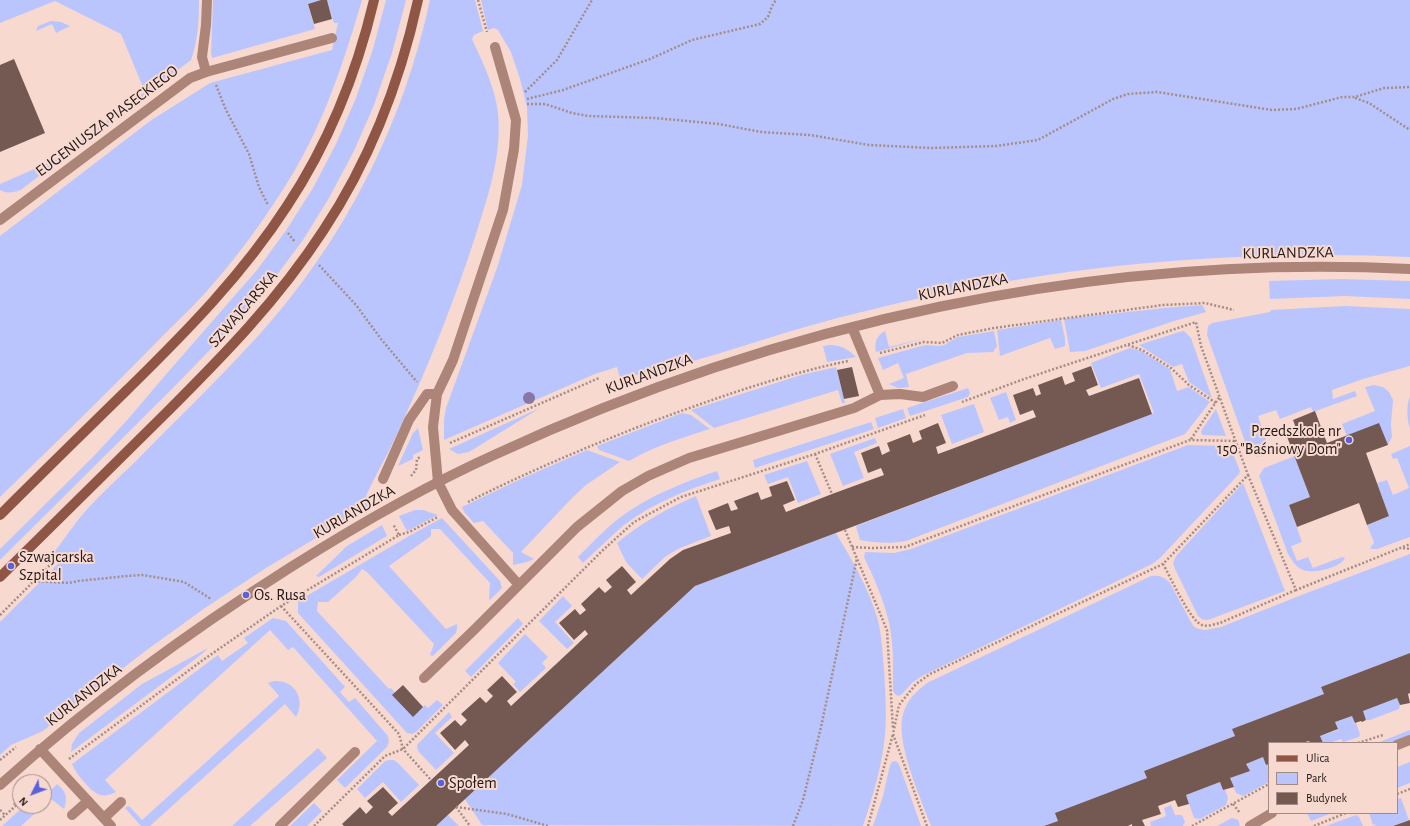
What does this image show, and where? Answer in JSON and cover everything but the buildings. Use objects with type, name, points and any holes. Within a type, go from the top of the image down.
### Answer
[{"type":"street","points":[[206,72],[202,57],[207,0]]},
{"type":"street","name":"SZWAJCARSKA","points":[[0,515],[163,354],[209,306],[255,252],[278,220],[311,166],[335,116],[354,69],[374,0]]},
{"type":"street","name":"SZWAJCARSKA","points":[[0,577],[230,347],[275,298],[308,254],[350,186],[378,128],[402,64],[418,0]]},
{"type":"street","name":"EUGENIUSZA PIASECKIEGO","points":[[0,220],[190,78],[206,72],[332,38]]},
{"type":"street","points":[[383,479],[409,420],[432,394],[453,360],[503,210],[514,149],[516,120],[494,47]]},
{"type":"street","name":"KURLANDZKA","points":[[0,785],[40,749],[136,672],[225,610],[324,546],[386,510],[491,456],[571,420],[654,388],[754,354],[852,327],[960,302],[1054,286],[1184,272],[1274,267],[1410,269]]},
{"type":"street","points":[[852,327],[880,394]]},
{"type":"street","points":[[424,678],[577,527],[622,491],[648,476],[689,458],[854,408],[880,394],[900,394],[923,397],[953,386]]},
{"type":"street","points":[[432,394],[433,427],[438,482],[452,510],[519,584]]},
{"type":"street","points":[[1398,745],[1410,740]]},
{"type":"street","points":[[40,749],[108,822],[121,802]]},
{"type":"street","points":[[280,826],[355,752]]},
{"type":"street","points":[[72,815],[88,801]]},
{"type":"street","points":[[1250,826],[1270,814]]},
{"type":"path","points":[[478,0],[486,30],[494,47]]},
{"type":"path","points":[[511,104],[530,88],[558,60],[592,0]]},
{"type":"path","points":[[511,104],[563,90],[650,59],[692,40],[760,24],[768,17],[776,0]]},
{"type":"path","points":[[206,72],[215,83],[226,110],[249,154],[259,187],[270,210],[298,245],[356,305],[381,339],[432,394]]},
{"type":"path","points":[[511,104],[545,104],[572,113],[588,116],[655,118],[719,124],[761,132],[810,135],[869,145],[931,148],[996,146],[1038,140],[1113,100],[1128,94],[1157,92],[1272,110],[1296,109],[1342,97],[1355,97],[1384,88],[1410,88]]},
{"type":"path","points":[[1355,97],[1369,104],[1410,130]]},
{"type":"path","points":[[57,768],[203,660],[281,606],[399,535],[409,532],[484,494],[591,445],[742,389],[807,370],[865,358],[924,342],[942,343],[958,335],[994,328],[1163,305],[1205,303],[1234,310]]},
{"type":"path","points":[[956,403],[1196,322],[1201,346],[1248,474],[1296,590]]},
{"type":"path","points":[[1127,345],[1142,350],[1171,368],[1189,385],[1216,403]]},
{"type":"path","points":[[410,478],[416,470],[417,459],[475,431],[599,378]]},
{"type":"path","points":[[1190,440],[1220,396]]},
{"type":"path","points":[[314,826],[385,756],[403,749],[602,551],[634,522],[681,497],[815,454],[927,414]]},
{"type":"path","points":[[852,546],[872,548],[905,547],[1190,440],[1236,441]]},
{"type":"path","points":[[815,454],[832,494]]},
{"type":"path","points":[[868,826],[893,734],[899,705],[916,684],[930,674],[1163,564],[1248,474]]},
{"type":"path","points":[[386,510],[399,535]]},
{"type":"path","points":[[845,530],[887,630],[893,734],[927,826]]},
{"type":"path","points":[[1163,564],[1192,618],[1201,625],[1211,625],[1220,623],[1296,590],[1410,544]]},
{"type":"path","points":[[1403,547],[1410,549]]},
{"type":"path","points":[[793,826],[803,800],[821,727],[857,558]]},
{"type":"path","points":[[0,615],[50,565]]},
{"type":"path","points":[[34,581],[69,583],[142,575],[184,582],[225,610]]},
{"type":"path","points":[[281,606],[400,734],[403,749],[431,780]]},
{"type":"path","points":[[1192,826],[1268,785]]},
{"type":"path","points":[[1398,794],[1410,789]]},
{"type":"path","points":[[470,826],[456,807],[507,814],[548,826]]},
{"type":"path","points":[[0,820],[12,809]]},
{"type":"path","points":[[0,810],[5,815]]},
{"type":"path","points":[[1314,826],[1344,814]]},
{"type":"green space","points":[[0,0],[199,0],[198,30],[191,60],[22,189],[14,192],[6,192],[0,190],[0,184],[55,160],[145,92],[121,34],[55,1],[0,23]]},
{"type":"green space","points":[[213,0],[321,0],[308,4],[315,29],[212,58]]},
{"type":"green space","points":[[327,0],[362,0],[341,68],[324,112],[304,154],[273,205],[252,235],[200,299],[111,389],[0,497],[0,236],[150,121],[210,83],[332,50],[338,23],[334,23]]},
{"type":"green space","points":[[386,0],[406,0],[392,53],[374,105],[354,151],[329,198],[303,240],[271,283],[238,321],[172,389],[0,560],[0,549],[94,456],[129,418],[257,270],[287,229],[313,188],[336,144],[356,98],[373,49]]},
{"type":"green space","points":[[430,0],[475,0],[483,31],[474,35],[472,39],[488,75],[494,94],[498,113],[498,143],[494,173],[490,188],[460,280],[442,329],[412,401],[393,443],[366,496],[371,505],[266,568],[205,608],[144,652],[43,731],[11,745],[0,755],[0,622],[58,564],[51,556],[84,513],[258,336],[289,299],[317,261],[343,221],[366,179],[386,136],[404,92]]},
{"type":"green space","points":[[481,0],[1410,0],[1410,257],[1297,255],[1184,260],[1071,272],[948,292],[837,318],[656,371],[620,378],[617,367],[595,374],[444,440],[444,420],[446,408],[497,268],[522,185],[528,135],[527,107],[511,52],[498,30],[494,28],[488,30]]},
{"type":"green space","points":[[51,21],[61,22],[70,26],[56,33],[52,24],[36,31],[38,26]]},
{"type":"green space","points":[[1341,279],[1410,281],[1410,299],[1345,296],[1270,299],[1269,281]]},
{"type":"green space","points":[[1202,305],[1206,312],[1174,321],[1085,351],[1070,352],[1064,319]]},
{"type":"green space","points":[[1345,306],[1410,309],[1410,366],[1363,379],[1332,390],[1333,399],[1355,391],[1357,396],[1313,412],[1311,407],[1280,419],[1276,410],[1258,416],[1270,453],[1260,456],[1253,455],[1248,450],[1207,335],[1208,326],[1212,323],[1270,312],[1271,310]]},
{"type":"green space","points":[[1061,320],[1065,338],[1065,346],[1055,349],[1050,338],[1000,356],[997,330]]},
{"type":"green space","points":[[885,331],[889,347],[926,338],[876,352],[876,340]]},
{"type":"green space","points":[[994,331],[997,346],[993,352],[967,353],[906,374],[909,387],[898,388],[889,384],[904,378],[898,363],[883,370],[878,358],[925,345],[940,346],[958,337]]},
{"type":"green space","points":[[1184,331],[1191,338],[1212,398],[1189,382],[1182,364],[1173,367],[1139,345]]},
{"type":"green space","points":[[830,345],[844,348],[856,357],[827,362],[823,346]]},
{"type":"green space","points":[[1130,348],[1141,351],[1170,369],[1177,391],[1189,387],[1210,402],[1185,434],[906,541],[883,543],[860,540],[856,526],[1154,413],[1139,374],[1101,388],[1091,363]]},
{"type":"green space","points":[[836,367],[845,403],[842,403],[838,390],[714,428],[691,410],[801,375]]},
{"type":"green space","points":[[1374,385],[1383,387],[1389,392],[1393,400],[1391,424],[1392,437],[1388,445],[1347,436],[1342,424],[1375,411],[1365,387]]},
{"type":"green space","points":[[968,388],[970,393],[968,397],[910,416],[907,408]]},
{"type":"green space","points":[[1006,392],[1016,420],[1010,423],[1008,417],[999,420],[990,398]]},
{"type":"green space","points":[[1410,396],[1410,429],[1407,412]]},
{"type":"green space","points":[[974,404],[984,432],[952,444],[941,415]]},
{"type":"green space","points":[[540,408],[469,452],[458,454],[449,449]]},
{"type":"green space","points":[[903,409],[906,418],[878,428],[875,418]]},
{"type":"green space","points":[[1216,409],[1226,436],[1202,435],[1201,431]]},
{"type":"green space","points":[[682,413],[691,415],[710,429],[658,447],[629,461],[599,450],[597,446]]},
{"type":"green space","points":[[871,422],[874,429],[755,468],[753,460]]},
{"type":"green space","points":[[418,428],[423,450],[413,455],[413,459],[398,466],[413,433]]},
{"type":"green space","points":[[875,438],[877,443],[854,452],[864,478],[843,486],[830,454]]},
{"type":"green space","points":[[1188,445],[1228,446],[1231,448],[1240,471],[1239,474],[1160,558],[1152,564],[922,676],[913,682],[901,695],[898,696],[895,694],[893,691],[891,631],[882,598],[864,557],[865,552],[894,553],[911,549]]},
{"type":"green space","points":[[1410,446],[1410,537],[1377,549],[1370,549],[1374,542],[1367,525],[1389,516],[1377,483],[1387,480],[1393,495],[1409,488],[1397,458],[1393,459],[1391,454]]},
{"type":"green space","points":[[587,450],[620,462],[586,485],[521,552],[534,559],[513,565],[513,553],[483,521],[474,523],[464,512],[462,507]]},
{"type":"green space","points":[[1295,456],[1310,497],[1289,505],[1302,542],[1291,546],[1297,561],[1308,557],[1313,568],[1342,557],[1345,558],[1338,565],[1325,570],[1305,571],[1295,565],[1292,561],[1259,476],[1264,468]]},
{"type":"green space","points":[[807,461],[821,494],[798,503],[788,477],[768,484],[764,475]]},
{"type":"green space","points":[[717,471],[720,479],[682,493],[646,510],[624,525],[583,563],[578,557],[613,523],[641,503],[678,485]]},
{"type":"green space","points":[[1243,483],[1285,591],[1211,619],[1204,620],[1198,616],[1173,563],[1176,556]]},
{"type":"green space","points":[[696,496],[711,536],[680,548],[666,556],[642,579],[626,562],[617,543],[655,516]]},
{"type":"green space","points":[[415,510],[423,510],[438,515],[407,531],[399,516]]},
{"type":"green space","points":[[442,518],[500,581],[502,588],[490,600],[490,583],[440,529],[431,529],[431,536],[389,566],[446,629],[457,624],[456,633],[433,656],[430,655],[434,644],[367,572],[362,569],[356,577],[328,602],[318,602],[317,611],[389,689],[391,688],[413,716],[425,705],[428,708],[437,700],[443,705],[416,732],[412,734],[407,733],[298,613],[298,601]]},
{"type":"green space","points":[[382,525],[387,536],[319,577],[316,576],[347,546]]},
{"type":"green space","points":[[836,533],[869,595],[877,617],[882,642],[886,702],[884,747],[877,781],[863,826],[482,825],[465,799],[695,586]]},
{"type":"green space","points":[[1410,554],[1410,653],[1321,687],[1324,694],[1233,729],[1235,736],[1144,771],[1147,778],[1058,821],[1044,826],[931,826],[915,785],[902,737],[904,711],[910,699],[927,683],[1151,576],[1162,577],[1170,583],[1194,627],[1205,630],[1221,627]]},
{"type":"green space","points":[[563,596],[572,606],[555,622],[574,643],[567,649],[539,621]]},
{"type":"green space","points":[[273,618],[286,621],[345,687],[340,692],[349,702],[355,698],[388,736],[389,742],[387,747],[345,788],[337,780],[377,741],[293,647],[288,650],[270,630],[105,780],[116,792],[106,795],[98,794],[84,782],[72,764],[218,655],[222,661],[248,643],[244,638]]},
{"type":"green space","points":[[518,618],[523,624],[471,677],[465,671]]},
{"type":"green space","points":[[525,634],[548,657],[542,663],[546,668],[520,692],[513,684],[516,682],[498,663]]},
{"type":"green space","points":[[208,648],[71,752],[72,744],[79,733],[142,684]]},
{"type":"green space","points":[[274,681],[288,684],[297,692],[300,704],[296,717],[285,704],[150,826],[141,826],[125,808],[128,806],[130,807],[142,820],[279,696],[268,683]]},
{"type":"green space","points":[[1397,698],[1400,705],[1399,709],[1370,720],[1366,720],[1363,711]]},
{"type":"green space","points":[[449,712],[452,717],[435,733],[454,753],[436,770],[418,751],[417,745]]},
{"type":"green space","points":[[1352,716],[1355,722],[1352,724],[1356,723],[1360,734],[1359,737],[1343,742],[1341,739],[1332,742],[1323,742],[1320,736],[1338,730],[1335,722]]},
{"type":"green space","points":[[1410,730],[1410,735],[1393,742],[1380,742]]},
{"type":"green space","points":[[318,748],[327,758],[250,826],[232,826]]},
{"type":"green space","points":[[1263,757],[1266,764],[1263,766],[1268,764],[1268,783],[1243,796],[1236,793],[1230,778],[1249,771],[1246,764]]},
{"type":"green space","points":[[394,760],[398,763],[419,785],[401,802],[383,782],[365,798],[357,789],[385,761]]},
{"type":"green space","points":[[896,761],[899,764],[921,826],[873,826],[883,796],[890,765],[892,762]]},
{"type":"green space","points":[[1410,762],[1410,783],[1398,788],[1398,767]]},
{"type":"green space","points":[[1220,782],[1223,789],[1220,791],[1225,789],[1228,798],[1226,805],[1200,819],[1194,818],[1186,795]]},
{"type":"green space","points":[[57,784],[64,792],[66,801],[64,809],[52,800],[52,789]]},
{"type":"green space","points":[[1401,798],[1409,820],[1393,826],[1374,826],[1376,824],[1373,825],[1369,814],[1398,814],[1398,799]]},
{"type":"green space","points":[[314,803],[322,811],[307,826],[290,826]]},
{"type":"green space","points":[[1171,805],[1175,815],[1182,815],[1185,822],[1183,826],[1151,826],[1150,822],[1166,816],[1164,808]]},
{"type":"green space","points":[[15,814],[34,814],[21,826],[2,826]]},
{"type":"green space","points":[[1308,814],[1329,814],[1311,821]]},
{"type":"green space","points":[[448,815],[459,826],[436,826]]},
{"type":"green space","points":[[1356,815],[1359,817],[1363,826],[1326,826]]},
{"type":"green space","points":[[1232,818],[1238,820],[1239,826],[1217,826]]},
{"type":"place","name":"Przedszkole nr 150 \"Baśniowy Dom\"","points":[[1349,440]]},
{"type":"place","name":"Szwajcarska Szpital","points":[[11,566]]},
{"type":"place","name":"Os. Rusa","points":[[246,595]]},
{"type":"place","name":"Społem","points":[[441,783]]}]
